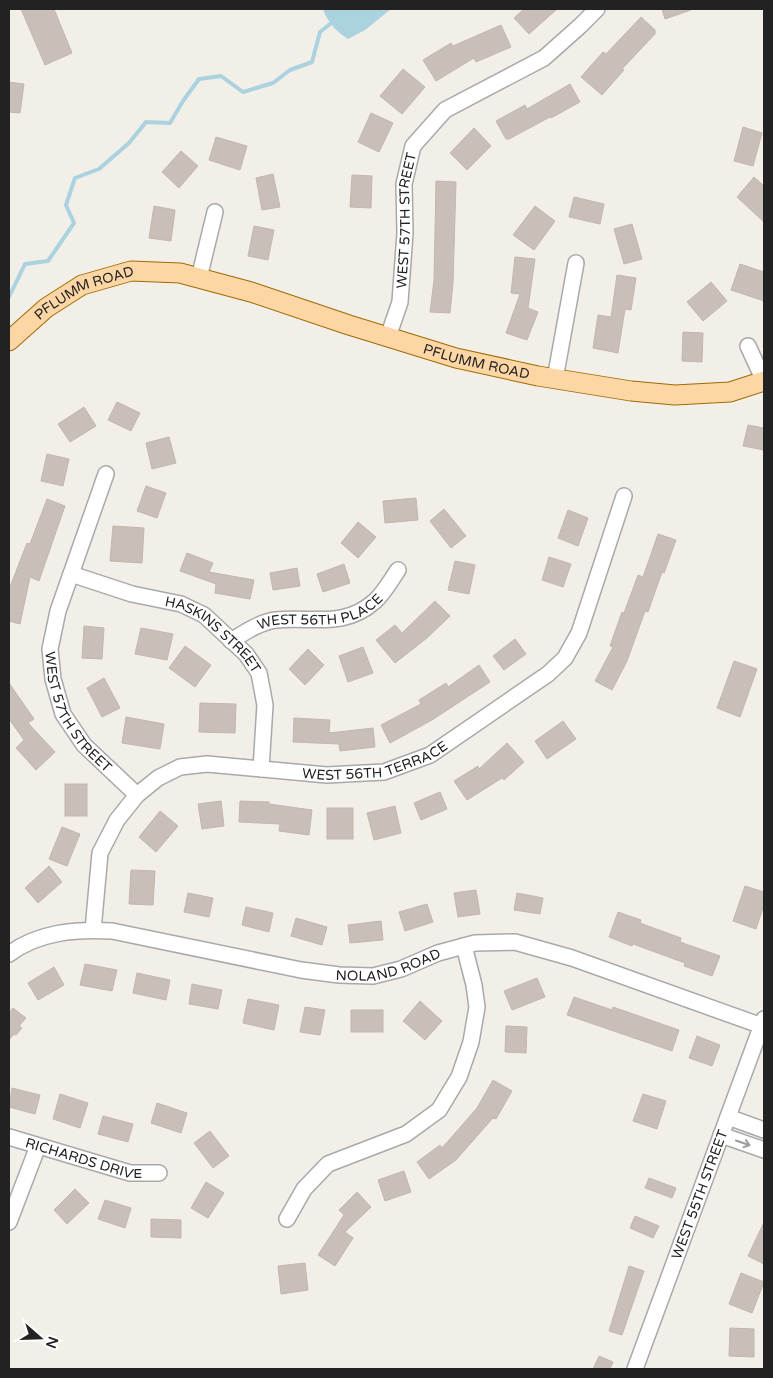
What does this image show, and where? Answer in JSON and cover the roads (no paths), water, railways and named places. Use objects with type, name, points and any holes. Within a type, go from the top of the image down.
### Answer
[{"type":"main road","name":"PFLUMM ROAD","points":[[9,341],[46,308],[82,285],[131,271],[180,273],[251,292],[456,358],[555,379],[632,391],[675,395],[730,392],[764,381]]},
{"type":"street","name":"WEST 57TH STREET","points":[[388,337],[400,302],[404,233],[404,184],[413,146],[445,110],[544,58],[597,9]]},
{"type":"street","points":[[199,278],[215,212]]},
{"type":"street","points":[[555,379],[576,263]]},
{"type":"street","points":[[748,346],[764,381]]},
{"type":"street","name":"WEST 57TH STREET","points":[[106,474],[58,611],[50,648],[53,679],[63,714],[84,745],[137,795]]},
{"type":"street","name":"WEST 56TH TERRACE","points":[[93,930],[100,853],[117,820],[137,795],[158,778],[180,767],[207,764],[327,775],[384,772],[430,755],[548,674],[565,658],[579,633],[624,496]]},
{"type":"street","name":"WEST 56TH PLACE","points":[[231,641],[256,626],[275,620],[334,620],[355,614],[376,601],[398,570]]},
{"type":"street","name":"HASKINS STREET","points":[[71,574],[132,594],[181,604],[204,615],[246,654],[259,673],[265,705],[261,769]]},
{"type":"street","name":"NOLAND ROAD","points":[[9,954],[32,940],[49,935],[93,930],[112,931],[301,970],[339,975],[373,976],[401,969],[438,954],[475,943],[515,942],[576,959],[763,1022]]},
{"type":"street","points":[[287,1219],[304,1189],[328,1164],[406,1134],[439,1110],[459,1077],[471,1042],[477,1007],[474,985],[464,946]]},
{"type":"street","name":"WEST 55TH STREET","points":[[636,1369],[763,1022]]},
{"type":"street","points":[[728,1117],[764,1130]]},
{"type":"street","name":"RICHARDS DRIVE","points":[[9,1136],[130,1173],[159,1173]]},
{"type":"street","points":[[721,1136],[764,1150]]},
{"type":"street","points":[[9,1222],[38,1146]]},
{"type":"water","points":[[323,9],[391,9],[365,30],[348,39],[333,26]]},
{"type":"waterway","points":[[9,297],[25,264],[48,261],[74,223],[66,205],[75,178],[99,169],[129,143],[146,122],[170,123],[199,79],[221,76],[243,92],[273,83],[290,70],[312,62],[320,32],[330,24]]}]
